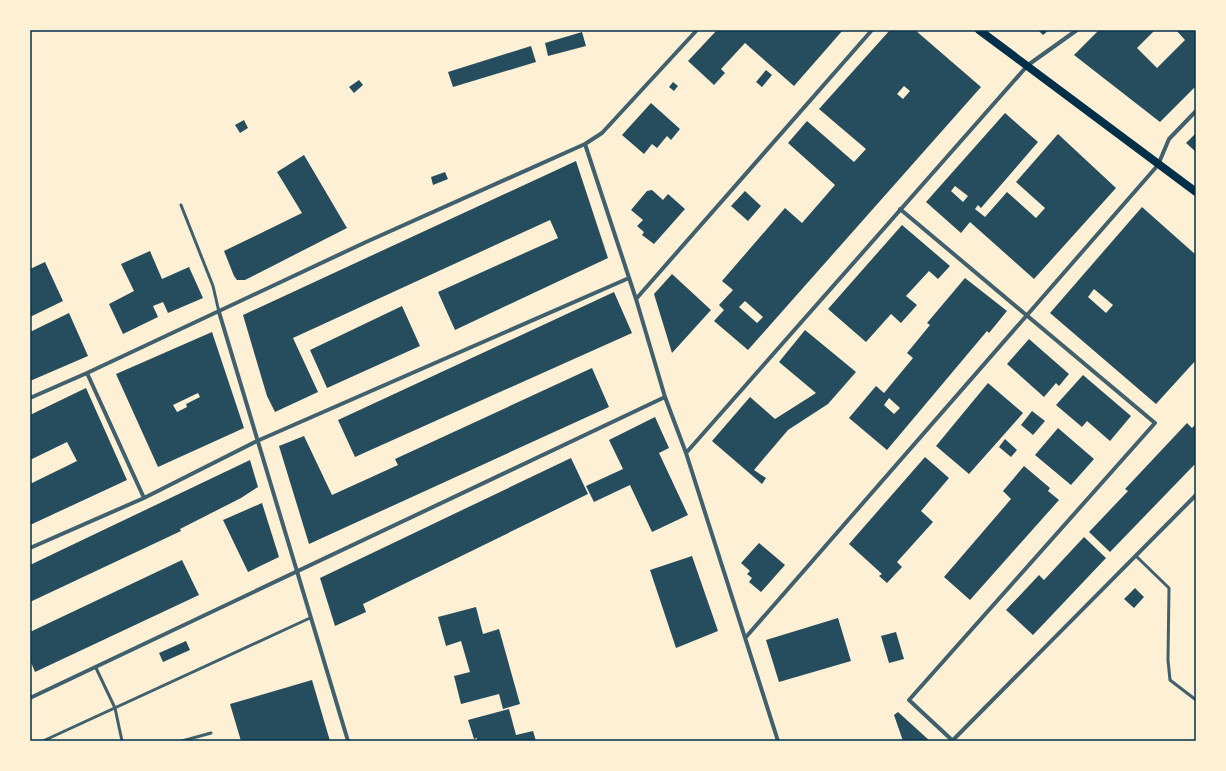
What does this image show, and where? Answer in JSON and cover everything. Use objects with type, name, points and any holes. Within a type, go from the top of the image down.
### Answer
[{"type":"main road","points":[[980,30],[1196,192]]},
{"type":"street","points":[[30,398],[219,312],[366,242],[585,144],[602,133],[697,30]]},
{"type":"street","points":[[636,299],[872,30]]},
{"type":"street","points":[[686,453],[1028,65],[1077,30]]},
{"type":"street","points":[[746,637],[1158,165],[1169,139],[1196,112]]},
{"type":"street","points":[[585,144],[636,299],[666,397],[686,453],[746,637],[778,741]]},
{"type":"street","points":[[900,209],[1026,317],[1155,424],[909,700],[952,741],[1196,495]]},
{"type":"street","points":[[30,548],[144,498],[257,441],[629,278]]},
{"type":"street","points":[[219,312],[348,741]]},
{"type":"street","points":[[87,373],[144,498]]},
{"type":"street","points":[[30,698],[666,397]]},
{"type":"lane","points":[[181,205],[213,286],[219,312]]},
{"type":"lane","points":[[1136,556],[1169,588],[1168,660],[1170,680],[1196,700]]},
{"type":"lane","points":[[43,741],[310,618]]},
{"type":"lane","points":[[96,668],[115,708],[122,741]]},
{"type":"lane","points":[[182,741],[210,733]]},
{"type":"building","points":[[717,30],[843,30],[794,86],[745,43],[721,69],[725,73],[714,85],[688,61]]},
{"type":"building","points":[[890,30],[915,30],[981,87],[748,350],[714,321],[724,310],[719,305],[733,290],[722,281],[785,208],[802,223],[835,185],[788,143],[807,121],[854,162],[866,149],[819,109]],"holes":[[[904,86],[910,91],[903,99],[897,94]],[[745,301],[763,317],[757,323],[739,307]]]},
{"type":"building","points":[[1038,30],[1049,30],[1043,35]]},
{"type":"building","points":[[1099,30],[1155,30],[1137,48],[1157,68],[1185,40],[1176,30],[1196,30],[1196,86],[1160,122],[1074,55]]},
{"type":"building","points":[[582,32],[586,46],[548,56],[545,43]]},
{"type":"building","points":[[531,46],[536,62],[453,87],[448,72]]},
{"type":"building","points":[[766,70],[772,75],[762,87],[756,82]]},
{"type":"building","points":[[359,80],[363,85],[354,93],[349,87]]},
{"type":"building","points":[[673,82],[678,86],[674,91],[669,87]]},
{"type":"building","points":[[651,103],[680,129],[671,140],[667,136],[657,148],[652,144],[644,154],[622,135]]},
{"type":"building","points":[[1005,113],[1038,142],[981,208],[978,205],[975,209],[985,217],[1007,192],[1036,218],[1045,208],[1016,182],[1058,134],[1116,188],[1034,279],[970,222],[961,233],[926,202]],"holes":[[[955,186],[968,196],[963,202],[951,191]]]},
{"type":"building","points":[[244,120],[248,128],[240,133],[235,125]]},
{"type":"building","points":[[1196,133],[1196,152],[1186,143]]},
{"type":"building","points":[[304,155],[347,228],[245,280],[237,280],[224,251],[302,213],[277,172]]},
{"type":"building","points":[[576,161],[608,258],[455,330],[438,292],[558,238],[550,220],[293,338],[318,392],[275,412],[267,396],[243,315]]},
{"type":"building","points":[[445,172],[448,179],[433,185],[431,177]]},
{"type":"building","points":[[652,190],[663,200],[668,194],[685,209],[654,244],[642,235],[644,232],[637,226],[643,220],[631,210],[647,191]]},
{"type":"building","points":[[745,191],[761,206],[748,221],[731,206]]},
{"type":"building","points":[[1142,207],[1196,255],[1196,360],[1156,404],[1050,313]],"holes":[[[1094,289],[1113,305],[1106,313],[1088,297]]]},
{"type":"building","points":[[902,225],[950,266],[938,279],[929,271],[906,296],[917,305],[901,323],[891,314],[866,342],[828,309]]},
{"type":"building","points":[[150,251],[162,279],[189,267],[203,298],[168,313],[163,302],[153,306],[158,317],[123,334],[109,304],[134,291],[121,264]]},
{"type":"building","points":[[45,262],[63,301],[30,317],[30,269]]},
{"type":"building","points":[[672,274],[711,310],[672,353],[654,294]]},
{"type":"building","points":[[965,278],[1007,311],[989,333],[987,331],[887,450],[849,418],[876,386],[884,393],[913,358],[907,353],[930,325],[927,323]],"holes":[[[889,398],[900,408],[894,414],[884,405]]]},
{"type":"building","points":[[614,292],[632,333],[355,457],[338,420]]},
{"type":"building","points":[[402,306],[420,346],[327,388],[310,350]]},
{"type":"building","points":[[69,313],[88,356],[30,381],[30,332]]},
{"type":"building","points":[[805,330],[856,372],[828,404],[788,430],[754,470],[766,478],[762,484],[712,441],[750,397],[775,419],[816,393],[779,362]]},
{"type":"building","points":[[212,332],[244,428],[158,467],[116,374]],"holes":[[[198,393],[200,397],[186,404],[187,407],[177,412],[173,405]]]},
{"type":"building","points":[[1029,339],[1069,374],[1059,386],[1056,383],[1044,397],[1007,364]]},
{"type":"building","points":[[592,368],[609,407],[309,544],[279,446],[304,436],[332,495],[398,465],[395,459]]},
{"type":"building","points":[[1083,375],[1131,416],[1110,441],[1087,421],[1082,427],[1056,405]]},
{"type":"building","points":[[988,383],[1023,413],[969,474],[936,446]]},
{"type":"building","points":[[86,388],[127,480],[30,525],[30,484],[77,461],[67,442],[30,460],[30,415]]},
{"type":"building","points":[[1032,411],[1045,421],[1033,435],[1021,425]]},
{"type":"building","points":[[655,417],[669,448],[659,453],[688,515],[652,532],[630,485],[594,502],[586,486],[623,469],[609,440]]},
{"type":"building","points":[[1187,423],[1192,428],[1196,424],[1196,463],[1110,552],[1089,532],[1128,491],[1125,489]]},
{"type":"building","points":[[1058,428],[1094,459],[1071,485],[1035,455]]},
{"type":"building","points":[[1005,439],[1017,450],[1011,457],[999,447]]},
{"type":"building","points":[[925,457],[949,478],[921,511],[933,522],[897,562],[902,567],[887,583],[879,576],[882,574],[849,544]]},
{"type":"building","points":[[571,458],[588,494],[363,604],[366,612],[335,626],[320,578]]},
{"type":"building","points":[[250,460],[258,487],[241,498],[180,529],[181,531],[30,602],[30,565]]},
{"type":"building","points":[[1024,466],[1050,488],[1048,491],[1059,500],[970,600],[944,577],[1011,499],[1003,491]]},
{"type":"building","points":[[262,503],[279,557],[248,572],[223,520]]},
{"type":"building","points":[[1084,537],[1106,558],[1033,635],[1006,610],[1039,575],[1044,580]]},
{"type":"building","points":[[759,543],[785,565],[761,592],[749,582],[752,578],[747,574],[750,571],[741,563]]},
{"type":"building","points":[[692,556],[718,631],[676,648],[650,570]]},
{"type":"building","points":[[182,560],[199,595],[35,672],[30,660],[30,632]]},
{"type":"building","points":[[1135,588],[1144,597],[1134,608],[1124,599]]},
{"type":"building","points":[[476,607],[483,634],[499,629],[520,704],[503,709],[499,694],[461,704],[454,676],[470,672],[461,641],[446,646],[438,617]]},
{"type":"building","points":[[838,618],[851,661],[779,682],[766,640]]},
{"type":"building","points":[[896,632],[904,659],[889,663],[881,636]]},
{"type":"building","points":[[186,641],[190,650],[163,662],[159,653]]},
{"type":"building","points":[[312,680],[330,741],[241,741],[230,704]]},
{"type":"building","points":[[509,709],[516,735],[533,731],[536,741],[477,741],[477,738],[474,739],[468,720]]},
{"type":"building","points":[[898,712],[930,741],[903,741],[894,715]]}]
